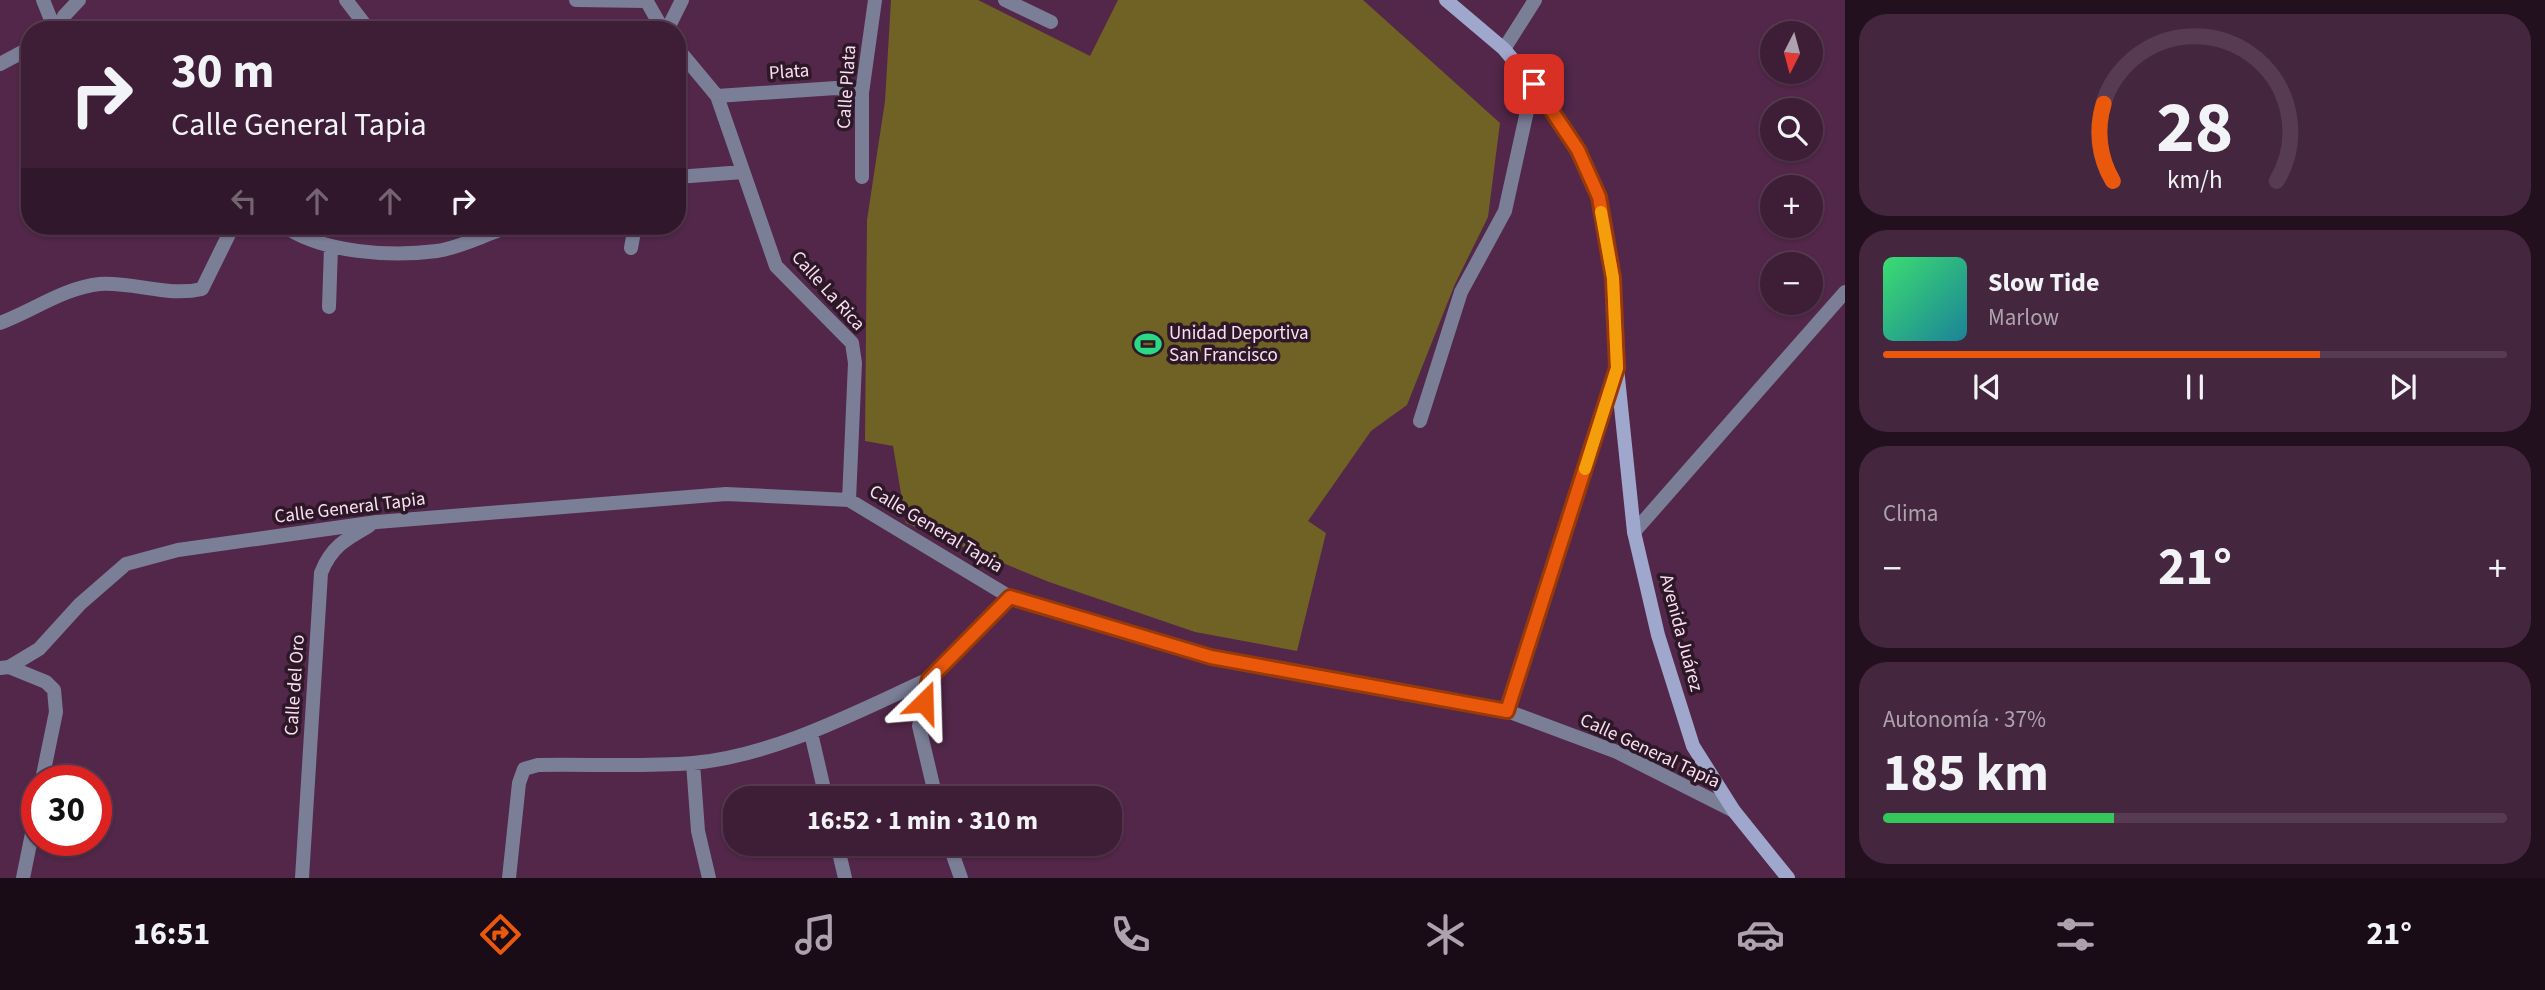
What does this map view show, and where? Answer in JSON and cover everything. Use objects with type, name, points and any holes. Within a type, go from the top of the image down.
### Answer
[{"type":"main road","name":"Avenida Juárez","points":[[1446,0],[1504,49],[1534,84],[1578,150],[1599,197],[1613,278],[1617,368],[1634,532],[1658,635],[1693,746],[1734,811],[1788,878]]},
{"type":"street","points":[[43,0],[52,21]]},
{"type":"street","points":[[61,21],[79,0]]},
{"type":"street","points":[[346,0],[362,21]]},
{"type":"street","points":[[576,0],[646,0],[659,21]]},
{"type":"street","points":[[670,21],[682,0]]},
{"type":"street","name":"Calle Plata","points":[[862,177],[862,93],[875,0]]},
{"type":"street","points":[[1005,0],[1051,22]]},
{"type":"street","points":[[1504,49],[1535,0]]},
{"type":"street","points":[[0,64],[21,53]]},
{"type":"street","name":"Calle La Rica","points":[[686,59],[717,96],[776,266],[852,343],[855,363],[849,500]]},
{"type":"street","points":[[1420,421],[1461,292],[1505,211],[1534,84]]},
{"type":"street","name":"Plata","points":[[717,96],[836,88],[862,93]]},
{"type":"street","points":[[686,176],[743,172]]},
{"type":"street","points":[[0,323],[71,292],[100,284],[186,293],[202,289],[229,235]]},
{"type":"street","points":[[304,235],[331,247],[360,251],[438,251],[485,235]]},
{"type":"street","points":[[631,248],[633,235]]},
{"type":"street","points":[[329,306],[331,247]]},
{"type":"street","points":[[1634,532],[1845,292]]},
{"type":"street","points":[[1507,711],[1617,368]]},
{"type":"street","name":"Calle General Tapia","points":[[5,667],[39,649],[80,604],[126,564],[178,550],[377,522],[726,494],[849,500],[1010,597],[1211,657],[1507,711],[1618,752],[1734,811]]},
{"type":"street","name":"Calle del Oro","points":[[302,878],[321,573],[328,556],[340,542],[377,522]]},
{"type":"street","points":[[509,878],[519,783],[524,769],[538,765],[693,763],[811,733],[929,679],[1010,597]]},
{"type":"street","points":[[5,667],[46,682],[54,690],[56,712],[45,765]]},
{"type":"street","points":[[929,679],[919,726],[933,786]]},
{"type":"street","points":[[811,733],[823,786]]},
{"type":"street","points":[[693,763],[698,831],[709,878]]},
{"type":"street","points":[[23,878],[27,856]]},
{"type":"street","points":[[840,856],[845,878]]},
{"type":"street","points":[[953,856],[961,878]]},
{"type":"shaded area","name":"Unidad Deportiva San Francisco","points":[[891,0],[978,0],[1090,56],[1118,0],[1363,0],[1500,123],[1488,217],[1455,284],[1407,405],[1371,431],[1308,521],[1326,533],[1297,651],[1195,632],[1049,582],[906,523],[893,446],[865,441],[867,220],[885,101]]},
{"type":"slow traffic","points":[[1585,469],[1617,368],[1613,278],[1601,212]]},
{"type":"place","name":"Unidad Deportiva San Francisco","points":[[1148,344]]},
{"type":"route","points":[[924,702],[929,679],[1010,597],[1211,657],[1507,711],[1617,368],[1613,278],[1599,197],[1578,150],[1534,84]]}]
